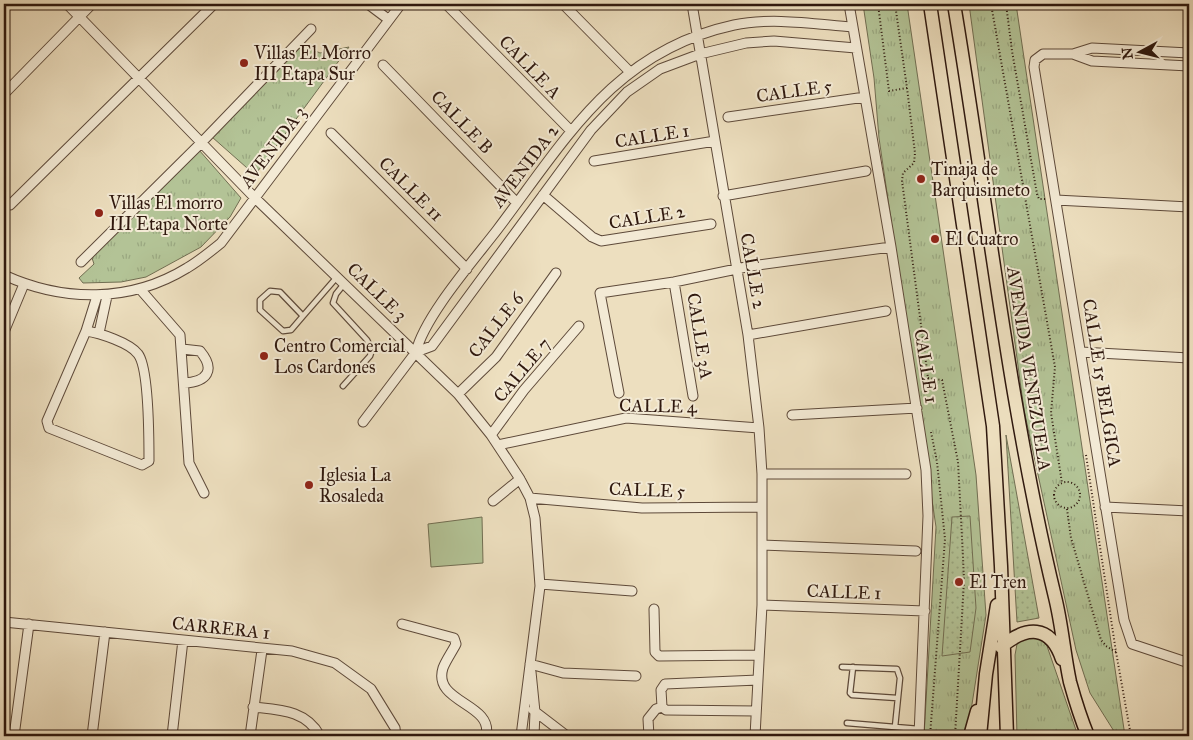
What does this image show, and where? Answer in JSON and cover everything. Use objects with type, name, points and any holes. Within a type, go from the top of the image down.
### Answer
[{"type":"main road","points":[[930,4],[993,426],[1001,566],[1007,736]]},
{"type":"main road","name":"AVENIDA VENEZUELA","points":[[954,4],[974,120],[1015,404],[1037,522],[1060,617],[1070,682],[1088,736]]},
{"type":"main road","points":[[980,736],[986,674],[1001,566]]},
{"type":"main road","points":[[989,656],[1019,633],[1032,631],[1043,633],[1058,647],[1070,682]]},
{"type":"main road","points":[[970,736],[986,674]]},
{"type":"street","name":"CALLE 3","points":[[67,4],[256,198],[458,394],[491,435],[520,479],[530,498],[536,518],[540,584],[530,664]]},
{"type":"street","points":[[4,94],[92,4]]},
{"type":"street","points":[[10,205],[214,4]]},
{"type":"street","points":[[368,4],[388,19]]},
{"type":"street","name":"AVENIDA 3","points":[[4,275],[24,284],[107,296],[140,289],[186,269],[221,244],[401,4]]},
{"type":"street","name":"CALLE A","points":[[446,4],[571,131]]},
{"type":"street","points":[[563,4],[630,72]]},
{"type":"street","name":"CALLE 2","points":[[692,4],[748,335],[760,428],[762,605],[755,736]]},
{"type":"street","name":"CALLE 1","points":[[849,4],[891,247],[926,470],[928,516],[919,732]]},
{"type":"street","name":"AVENIDA 2","points":[[416,352],[420,336],[467,269],[571,131],[617,81],[652,56],[697,36],[735,25],[802,23],[852,27]]},
{"type":"street","points":[[81,262],[202,142],[311,29]]},
{"type":"street","points":[[363,422],[416,352],[432,346],[591,130],[627,92],[660,69],[731,45],[774,42],[856,48]]},
{"type":"street","points":[[1073,54],[1092,48],[1189,53]]},
{"type":"street","name":"CALLE 15 BELGICA","points":[[1073,54],[1043,54],[1035,60],[1034,67],[1124,620],[1132,644],[1189,663]]},
{"type":"street","points":[[1073,54],[1092,61],[1189,66]]},
{"type":"street","name":"CALLE B","points":[[384,65],[518,203]]},
{"type":"street","name":"CALLE 5","points":[[728,117],[865,97]]},
{"type":"street","name":"CALLE 11","points":[[331,133],[467,269]]},
{"type":"street","name":"CALLE 1","points":[[594,161],[715,141]]},
{"type":"street","points":[[723,196],[866,172]]},
{"type":"street","name":"CALLE 2","points":[[543,195],[592,237],[601,241],[711,224]]},
{"type":"street","points":[[1056,200],[1189,207]]},
{"type":"street","name":"CALLE 2","points":[[619,392],[600,293],[674,282],[736,269],[891,247]]},
{"type":"street","name":"CALLE 6","points":[[458,394],[496,357],[556,273]]},
{"type":"street","name":"CALLE 3A","points":[[674,282],[693,396]]},
{"type":"street","points":[[4,332],[24,284]]},
{"type":"street","points":[[140,289],[179,332],[182,349],[189,463],[204,494]]},
{"type":"street","points":[[86,331],[99,333],[134,349],[140,355],[144,375],[149,440],[149,461],[146,464],[142,465],[49,428],[48,425],[47,421],[86,331],[97,296]]},
{"type":"street","points":[[99,333],[107,296]]},
{"type":"street","points":[[748,335],[886,311]]},
{"type":"street","name":"CALLE 7","points":[[491,435],[524,390],[579,326]]},
{"type":"street","points":[[182,349],[200,351],[206,358],[208,369],[204,379],[198,382],[184,383]]},
{"type":"street","points":[[1081,352],[1189,358]]},
{"type":"street","points":[[792,415],[916,408]]},
{"type":"street","name":"CALLE 4","points":[[498,445],[626,418],[760,428]]},
{"type":"street","points":[[762,474],[906,474]]},
{"type":"street","points":[[493,501],[520,479]]},
{"type":"street","name":"CALLE 5","points":[[530,498],[642,508],[762,507]]},
{"type":"street","points":[[1105,508],[1189,511]]},
{"type":"street","points":[[762,545],[916,551]]},
{"type":"street","points":[[540,584],[632,591]]},
{"type":"street","name":"CALLE 1","points":[[762,605],[925,611]]},
{"type":"street","points":[[654,609],[655,652],[659,656],[759,655]]},
{"type":"street","name":"CARRERA 1","points":[[4,622],[262,650],[292,651],[336,663],[371,689],[395,728],[396,736]]},
{"type":"street","points":[[14,736],[29,624]]},
{"type":"street","points":[[402,624],[454,638],[456,644],[443,668],[442,678],[451,695],[484,720],[487,729],[486,736]]},
{"type":"street","points":[[92,736],[105,632]]},
{"type":"street","points":[[172,736],[183,640]]},
{"type":"street","points":[[250,736],[262,650]]},
{"type":"street","points":[[530,664],[564,673],[636,676]]},
{"type":"street","points":[[521,736],[530,664]]},
{"type":"street","points":[[530,664],[535,712],[534,736]]},
{"type":"street","points":[[662,707],[661,690],[665,684],[758,680]]},
{"type":"street","points":[[525,704],[567,736]]},
{"type":"street","points":[[253,707],[288,711],[303,716],[320,736]]},
{"type":"street","points":[[649,736],[648,719],[656,709],[662,707],[672,711],[756,711]]},
{"type":"lane","points":[[303,316],[280,292],[270,291],[260,300],[260,310],[283,331],[291,330],[341,280]]},
{"type":"lane","points":[[341,280],[333,303],[367,340],[372,350],[370,356],[343,386]]},
{"type":"lane","points":[[842,667],[897,669],[900,673],[895,727]]},
{"type":"lane","points":[[853,667],[852,695],[898,698]]},
{"type":"lane","points":[[847,723],[906,728],[919,732]]},
{"type":"lane","points":[[905,736],[906,728]]},
{"type":"path","points":[[878,4],[890,90],[907,88]]},
{"type":"path","points":[[895,4],[915,153],[914,163],[903,173],[902,181],[928,378],[942,380],[959,472],[964,581],[955,736]]},
{"type":"path","points":[[991,4],[1055,367],[1051,413],[1062,483]]},
{"type":"path","points":[[1006,4],[1036,194],[1039,199],[1056,200]]},
{"type":"path","points":[[1062,483],[1070,483],[1076,486],[1080,493],[1079,501],[1067,509],[1060,507],[1055,501],[1056,487],[1062,483]]},
{"type":"path","points":[[1067,509],[1071,538],[1101,640],[1106,646],[1116,652]]},
{"type":"green space","points":[[863,4],[907,4],[976,475],[986,615],[967,736],[924,736],[936,527],[879,138],[874,78]]},
{"type":"green space","points":[[969,4],[1016,4],[1125,736],[1117,736],[1090,693],[1076,650],[1024,410]]},
{"type":"green space","points":[[303,45],[320,53],[349,47],[255,175],[212,137]]},
{"type":"green space","points":[[199,150],[241,198],[230,217],[201,247],[146,277],[121,282],[83,283],[79,278],[94,264],[92,258]]},
{"type":"green space","points":[[1006,435],[1039,618],[1017,622]]},
{"type":"green space","points":[[970,516],[976,608],[970,652],[942,656],[952,517]]},
{"type":"green space","points":[[482,517],[483,563],[431,567],[428,524]]},
{"type":"green space","points":[[1026,636],[1037,636],[1047,646],[1078,736],[1017,736],[1015,655],[1017,644]]},
{"type":"place","name":"Villas El Morro III Etapa Sur","points":[[244,63]]},
{"type":"place","name":"Tinaja de Barquisimeto","points":[[921,179]]},
{"type":"place","name":"Villas El morro III Etapa Norte","points":[[99,213]]},
{"type":"place","name":"El Cuatro","points":[[935,239]]},
{"type":"place","name":"Centro Comercial Los Cardones","points":[[264,356]]},
{"type":"place","name":"Iglesia La Rosaleda","points":[[309,485]]},
{"type":"place","name":"El Tren","points":[[959,582]]}]
